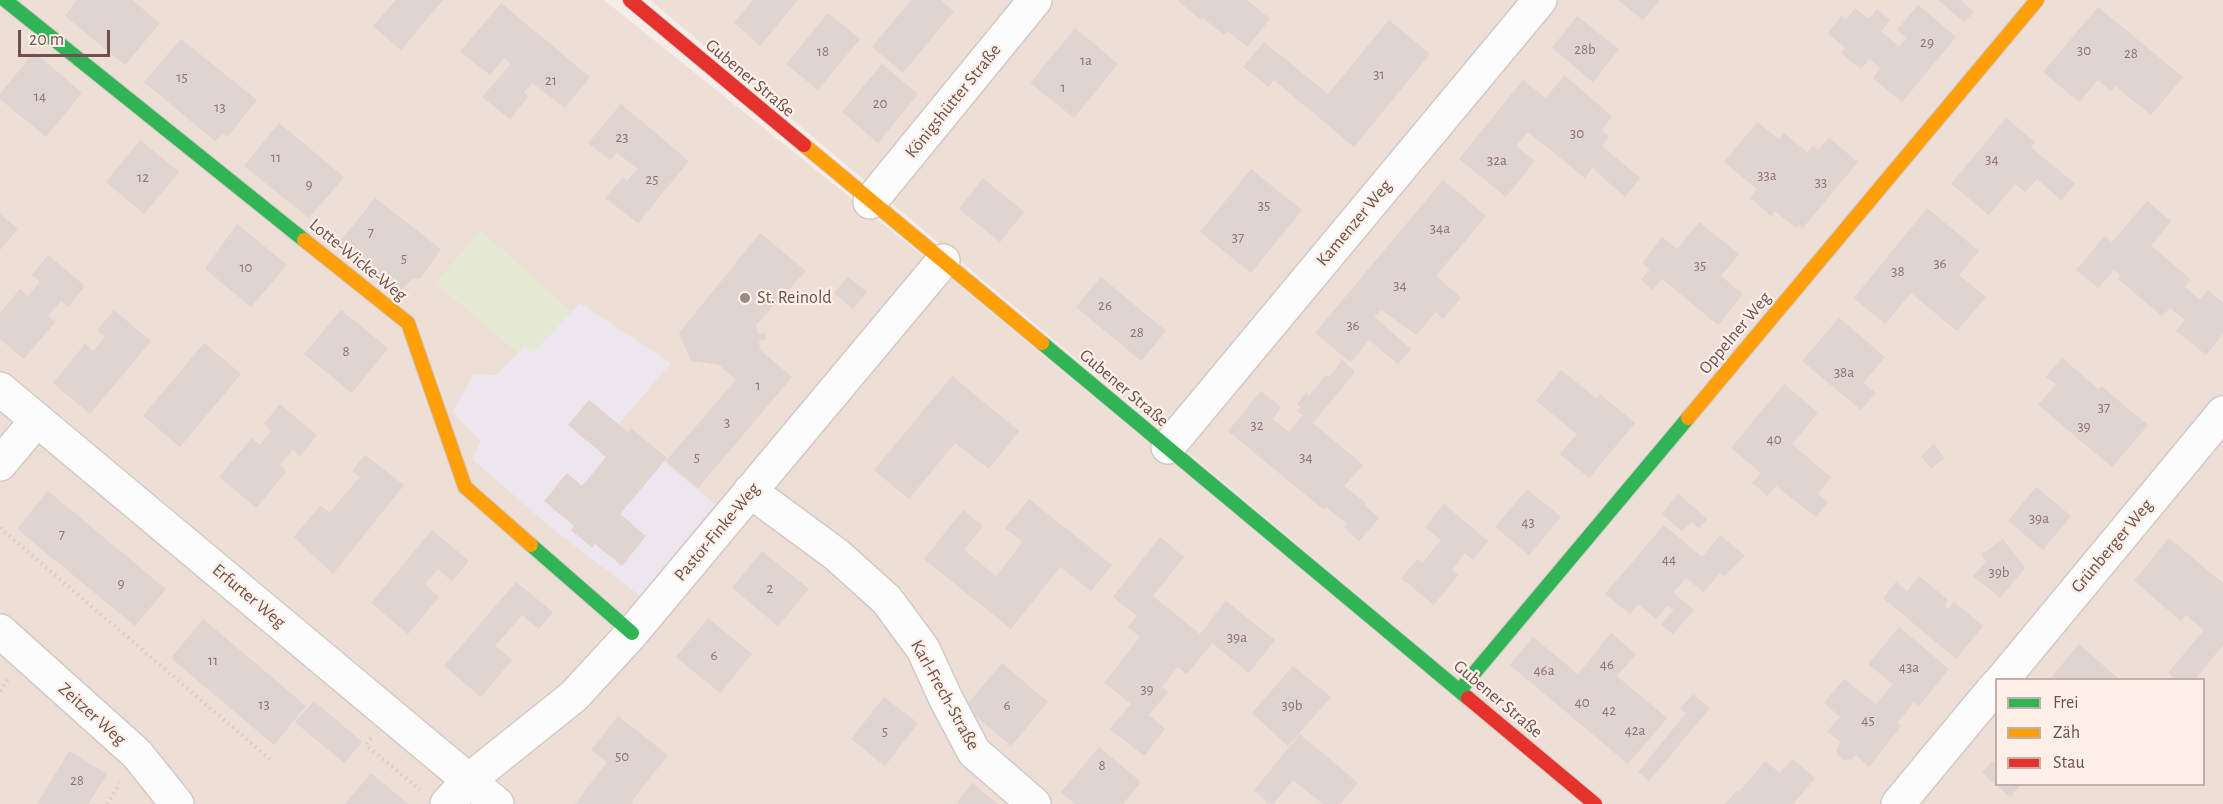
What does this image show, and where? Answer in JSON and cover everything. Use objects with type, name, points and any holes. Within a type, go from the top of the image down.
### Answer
[{"type":"street","name":"Lotte-Wicke-Weg","points":[[5,0],[408,323],[465,487],[632,633]]},
{"type":"street","name":"Gubener Straße","points":[[630,0],[1595,804]]},
{"type":"street","name":"Königshütter Straße","points":[[870,202],[1035,0]]},
{"type":"street","name":"Kamenzer Weg","points":[[1168,447],[1540,0]]},
{"type":"street","name":"Oppelner Weg","points":[[1460,690],[2037,0]]},
{"type":"street","name":"Pastor-Finke-Weg","points":[[447,804],[469,780],[574,696],[632,633],[942,261]]},
{"type":"street","name":"Erfurter Weg","points":[[0,389],[497,804]]},
{"type":"street","name":"Grünberger Weg","points":[[2004,678],[2223,413]]},
{"type":"street","points":[[0,464],[37,420]]},
{"type":"street","name":"Karl-Frech-Straße","points":[[750,491],[837,555],[887,600],[923,649],[974,752],[1034,804]]},
{"type":"street","name":"Zeitzer Weg","points":[[0,631],[137,754],[177,804]]},
{"type":"street","points":[[1898,804],[1995,687]]},
{"type":"path","points":[[0,528],[272,761]]},
{"type":"shaded area","points":[[0,0],[604,0],[937,267],[1583,804],[0,804]]},
{"type":"shaded area","points":[[650,0],[2223,0],[2223,804],[1606,804]]},
{"type":"shaded area","points":[[580,303],[671,363],[619,424],[628,432],[631,428],[667,458],[665,462],[667,465],[715,504],[640,596],[549,526],[472,459],[481,441],[452,412],[474,374],[496,375],[525,346],[532,353]]},
{"type":"green space","points":[[481,231],[572,312],[532,353],[525,346],[518,353],[435,283]]},
{"type":"building","points":[[77,0],[132,0],[160,23],[125,65],[65,16]]},
{"type":"building","points":[[396,0],[443,0],[401,50],[373,26]]},
{"type":"building","points":[[753,0],[798,0],[760,46],[734,23]]},
{"type":"building","points":[[911,0],[941,0],[954,11],[903,73],[872,47]]},
{"type":"building","points":[[1177,0],[1247,0],[1270,19],[1247,47],[1228,31],[1224,35],[1203,18],[1201,20]]},
{"type":"building","points":[[1618,0],[1660,0],[1643,20]]},
{"type":"building","points":[[1938,0],[1960,0],[1974,12],[1964,22]]},
{"type":"building","points":[[501,3],[590,77],[565,108],[532,83],[524,92],[528,97],[510,119],[482,97],[511,64],[504,58],[490,75],[460,52]]},
{"type":"building","points":[[1918,5],[1956,37],[1902,102],[1873,78],[1880,68],[1870,59],[1861,69],[1841,53],[1845,48],[1828,33],[1841,16],[1846,20],[1855,8],[1869,19],[1877,9],[1890,20],[1881,32],[1899,46],[1907,38],[1897,30]]},
{"type":"building","points":[[2098,7],[2183,77],[2151,115],[2115,86],[2111,91],[2098,80],[2079,102],[2043,72]]},
{"type":"building","points":[[828,13],[860,39],[818,90],[786,64]]},
{"type":"building","points":[[1577,16],[1619,49],[1593,82],[1552,48]]},
{"type":"building","points":[[1389,20],[1430,54],[1354,147],[1274,80],[1269,87],[1243,67],[1264,42],[1328,94]]},
{"type":"building","points":[[1075,28],[1118,64],[1074,118],[1030,83]]},
{"type":"building","points":[[181,39],[257,100],[228,136],[223,134],[215,141],[144,82]]},
{"type":"building","points":[[34,52],[82,93],[46,137],[0,99],[0,94]]},
{"type":"building","points":[[882,64],[918,94],[878,143],[842,112]]},
{"type":"building","points":[[1564,75],[1612,116],[1602,130],[1609,137],[1602,146],[1640,178],[1625,197],[1592,168],[1585,178],[1528,132],[1516,146],[1535,161],[1506,197],[1459,159],[1523,80],[1546,98]]},
{"type":"building","points":[[621,104],[689,161],[638,223],[605,198],[623,177],[627,181],[638,169],[617,153],[610,160],[588,143]]},
{"type":"building","points":[[2006,118],[2035,142],[2031,147],[2075,184],[2061,200],[2037,179],[2025,192],[2015,184],[1989,215],[1951,184]]},
{"type":"building","points":[[1757,122],[1779,139],[1784,133],[1807,152],[1813,146],[1818,150],[1829,138],[1858,162],[1802,229],[1798,225],[1796,228],[1775,211],[1771,216],[1750,198],[1757,189],[1724,162]]},
{"type":"building","points":[[279,123],[344,177],[309,218],[244,166]]},
{"type":"building","points":[[140,140],[179,172],[144,214],[106,182]]},
{"type":"building","points":[[1251,169],[1302,210],[1251,273],[1200,232]]},
{"type":"building","points":[[983,178],[1024,212],[1000,242],[959,209]]},
{"type":"building","points":[[1443,180],[1486,216],[1436,276],[1461,298],[1443,319],[1436,312],[1417,335],[1381,310],[1374,317],[1411,349],[1398,364],[1369,340],[1351,363],[1315,333]]},
{"type":"building","points":[[375,198],[441,249],[421,278],[412,279],[398,294],[338,244]]},
{"type":"building","points":[[2147,201],[2171,221],[2151,246],[2191,279],[2185,287],[2200,300],[2208,290],[2223,303],[2223,334],[2206,355],[2176,331],[2185,320],[2170,308],[2162,316],[2118,279],[2120,275],[2114,270],[2098,288],[2076,270],[2105,236],[2112,242]]},
{"type":"building","points":[[1927,208],[1979,251],[1959,275],[1986,297],[1957,331],[1911,293],[1885,324],[1854,298]]},
{"type":"building","points":[[0,214],[18,229],[0,250]]},
{"type":"building","points":[[1699,222],[1739,254],[1721,276],[1743,294],[1718,325],[1662,279],[1653,290],[1641,280],[1650,269],[1642,263],[1662,237],[1677,249]]},
{"type":"building","points":[[237,224],[287,265],[251,307],[205,269]]},
{"type":"building","points":[[760,233],[806,271],[756,325],[758,334],[766,333],[767,339],[759,341],[760,350],[792,377],[698,488],[666,461],[736,380],[719,365],[691,361],[679,333]]},
{"type":"building","points":[[48,255],[85,286],[68,307],[61,301],[48,316],[55,322],[24,359],[0,339],[0,313],[20,289],[28,296],[40,282],[32,275]]},
{"type":"building","points":[[848,277],[867,292],[853,309],[834,293]]},
{"type":"building","points":[[1101,277],[1166,331],[1141,361],[1076,307]]},
{"type":"building","points":[[114,310],[151,341],[90,414],[53,383],[85,344],[93,351],[105,337],[97,330]]},
{"type":"building","points":[[341,310],[388,348],[352,393],[304,354]]},
{"type":"building","points":[[1839,318],[1885,357],[1863,383],[1876,393],[1861,410],[1802,361]]},
{"type":"building","points":[[204,343],[241,374],[180,447],[143,416]]},
{"type":"building","points":[[2062,358],[2098,389],[2101,386],[2148,425],[2112,467],[2038,405],[2056,384],[2046,377]]},
{"type":"building","points":[[1342,360],[1355,372],[1313,423],[1363,465],[1344,486],[1366,503],[1364,505],[1379,518],[1359,541],[1344,528],[1348,524],[1326,507],[1324,510],[1228,431],[1261,391],[1281,407],[1273,419],[1289,432],[1303,415],[1297,411],[1301,407],[1297,404],[1306,393],[1309,396],[1326,375],[1329,377]]},
{"type":"building","points":[[1561,370],[1597,399],[1600,394],[1635,423],[1589,478],[1560,454],[1577,434],[1536,401]]},
{"type":"building","points":[[952,376],[1019,431],[989,469],[955,443],[909,499],[874,470]]},
{"type":"building","points":[[1784,384],[1818,413],[1792,444],[1831,477],[1818,494],[1828,502],[1816,517],[1776,486],[1768,496],[1752,483],[1761,473],[1731,448]]},
{"type":"building","points":[[589,400],[628,432],[631,428],[667,458],[620,514],[646,536],[622,566],[595,544],[592,548],[571,530],[574,526],[544,501],[567,473],[582,486],[606,457],[568,425]]},
{"type":"building","points":[[280,404],[317,435],[300,456],[293,450],[280,465],[287,471],[256,508],[219,477],[252,438],[260,445],[271,431],[264,424]]},
{"type":"building","points":[[1934,444],[1944,458],[1931,469],[1921,456]]},
{"type":"building","points":[[365,455],[404,485],[333,574],[294,537],[320,506],[330,512],[360,477],[352,471]]},
{"type":"building","points":[[2036,487],[2071,516],[2043,550],[2008,521]]},
{"type":"building","points":[[1527,489],[1561,517],[1529,555],[1495,527]]},
{"type":"building","points":[[48,491],[166,589],[135,626],[17,529]]},
{"type":"building","points":[[1678,494],[1707,519],[1699,528],[1692,522],[1682,531],[1662,514]]},
{"type":"building","points":[[1029,499],[1112,565],[1091,591],[1060,567],[1011,629],[924,559],[963,510],[983,526],[964,550],[996,576],[1023,542],[1005,528]]},
{"type":"building","points":[[1444,504],[1488,541],[1473,560],[1465,553],[1452,570],[1458,575],[1434,605],[1401,578],[1417,559],[1422,563],[1441,540],[1425,527]]},
{"type":"building","points":[[1664,525],[1702,557],[1720,535],[1745,556],[1724,576],[1720,573],[1704,592],[1686,578],[1673,593],[1694,610],[1673,634],[1661,624],[1674,610],[1667,606],[1656,619],[1638,604],[1630,614],[1605,594]]},
{"type":"building","points":[[432,530],[469,561],[452,581],[438,569],[425,584],[439,597],[408,634],[371,603]]},
{"type":"building","points":[[1160,537],[1184,557],[1153,596],[1200,634],[1226,601],[1275,640],[1249,673],[1212,643],[1187,674],[1178,667],[1162,687],[1168,692],[1149,715],[1165,729],[1144,756],[1110,729],[1131,704],[1104,683],[1140,637],[1128,627],[1137,616],[1113,597]]},
{"type":"building","points":[[2169,538],[2223,583],[2223,645],[2197,678],[2174,678],[2168,673],[2204,630],[2186,615],[2181,621],[2134,581]]},
{"type":"building","points":[[2003,539],[2025,568],[2000,598],[1973,576],[1986,562],[1982,554]]},
{"type":"building","points":[[762,551],[809,589],[778,626],[732,588]]},
{"type":"building","points":[[1919,576],[1948,600],[1944,605],[1948,609],[1954,602],[1983,626],[1956,659],[1883,598],[1896,582],[1907,591]]},
{"type":"building","points":[[516,582],[553,612],[539,629],[522,615],[495,646],[512,660],[481,697],[444,666]]},
{"type":"building","points":[[708,618],[752,654],[720,693],[676,657]]},
{"type":"building","points":[[203,619],[306,706],[274,745],[171,658]]},
{"type":"building","points":[[1899,627],[1949,669],[1919,706],[1914,702],[1897,723],[1901,726],[1869,767],[1856,755],[1852,759],[1843,760],[1837,754],[1840,742],[1827,732],[1840,717],[1824,703],[1844,679],[1876,704],[1893,684],[1868,664]]},
{"type":"building","points":[[1611,633],[1636,654],[1617,676],[1667,718],[1628,764],[1510,665],[1533,637],[1578,674]]},
{"type":"building","points":[[2079,644],[2118,678],[2051,678]]},
{"type":"building","points":[[1002,663],[1048,702],[1011,746],[965,707]]},
{"type":"building","points":[[1293,666],[1331,697],[1288,746],[1252,713]]},
{"type":"building","points":[[1693,694],[1710,708],[1649,781],[1638,772],[1686,713],[1680,709]]},
{"type":"building","points":[[884,697],[918,723],[885,766],[851,739]]},
{"type":"building","points":[[314,701],[362,742],[344,763],[295,722]]},
{"type":"building","points":[[618,716],[668,755],[631,802],[634,804],[575,804],[607,762],[591,750]]},
{"type":"building","points":[[1300,734],[1358,783],[1340,804],[1323,804],[1293,780],[1273,804],[1269,804],[1254,790]]},
{"type":"building","points":[[1099,747],[1141,782],[1123,804],[1075,804],[1061,792]]},
{"type":"building","points":[[69,751],[107,774],[88,804],[37,804]]},
{"type":"building","points":[[1792,759],[1815,778],[1793,804],[1725,804],[1737,790],[1739,792],[1765,761],[1780,773]]},
{"type":"building","points":[[1992,761],[1995,763],[1995,784],[1982,773]]},
{"type":"building","points":[[371,773],[408,804],[345,804]]},
{"type":"building","points":[[972,783],[998,804],[956,804]]},
{"type":"building","points":[[1997,786],[2019,786],[2010,797]]},
{"type":"traffic: fast","points":[[5,0],[304,240]]},
{"type":"traffic: fast","points":[[1042,343],[1468,698]]},
{"type":"traffic: fast","points":[[1460,690],[1688,418]]},
{"type":"traffic: fast","points":[[531,545],[632,633]]},
{"type":"traffic: slow","points":[[1688,418],[2037,0]]},
{"type":"traffic: slow","points":[[804,145],[1042,343]]},
{"type":"traffic: slow","points":[[304,240],[408,323],[465,487],[531,545]]},
{"type":"traffic: jam","points":[[630,0],[804,145]]},
{"type":"traffic: jam","points":[[1468,698],[1595,804]]},
{"type":"place","name":"St. Reinold","points":[[745,298]]}]
